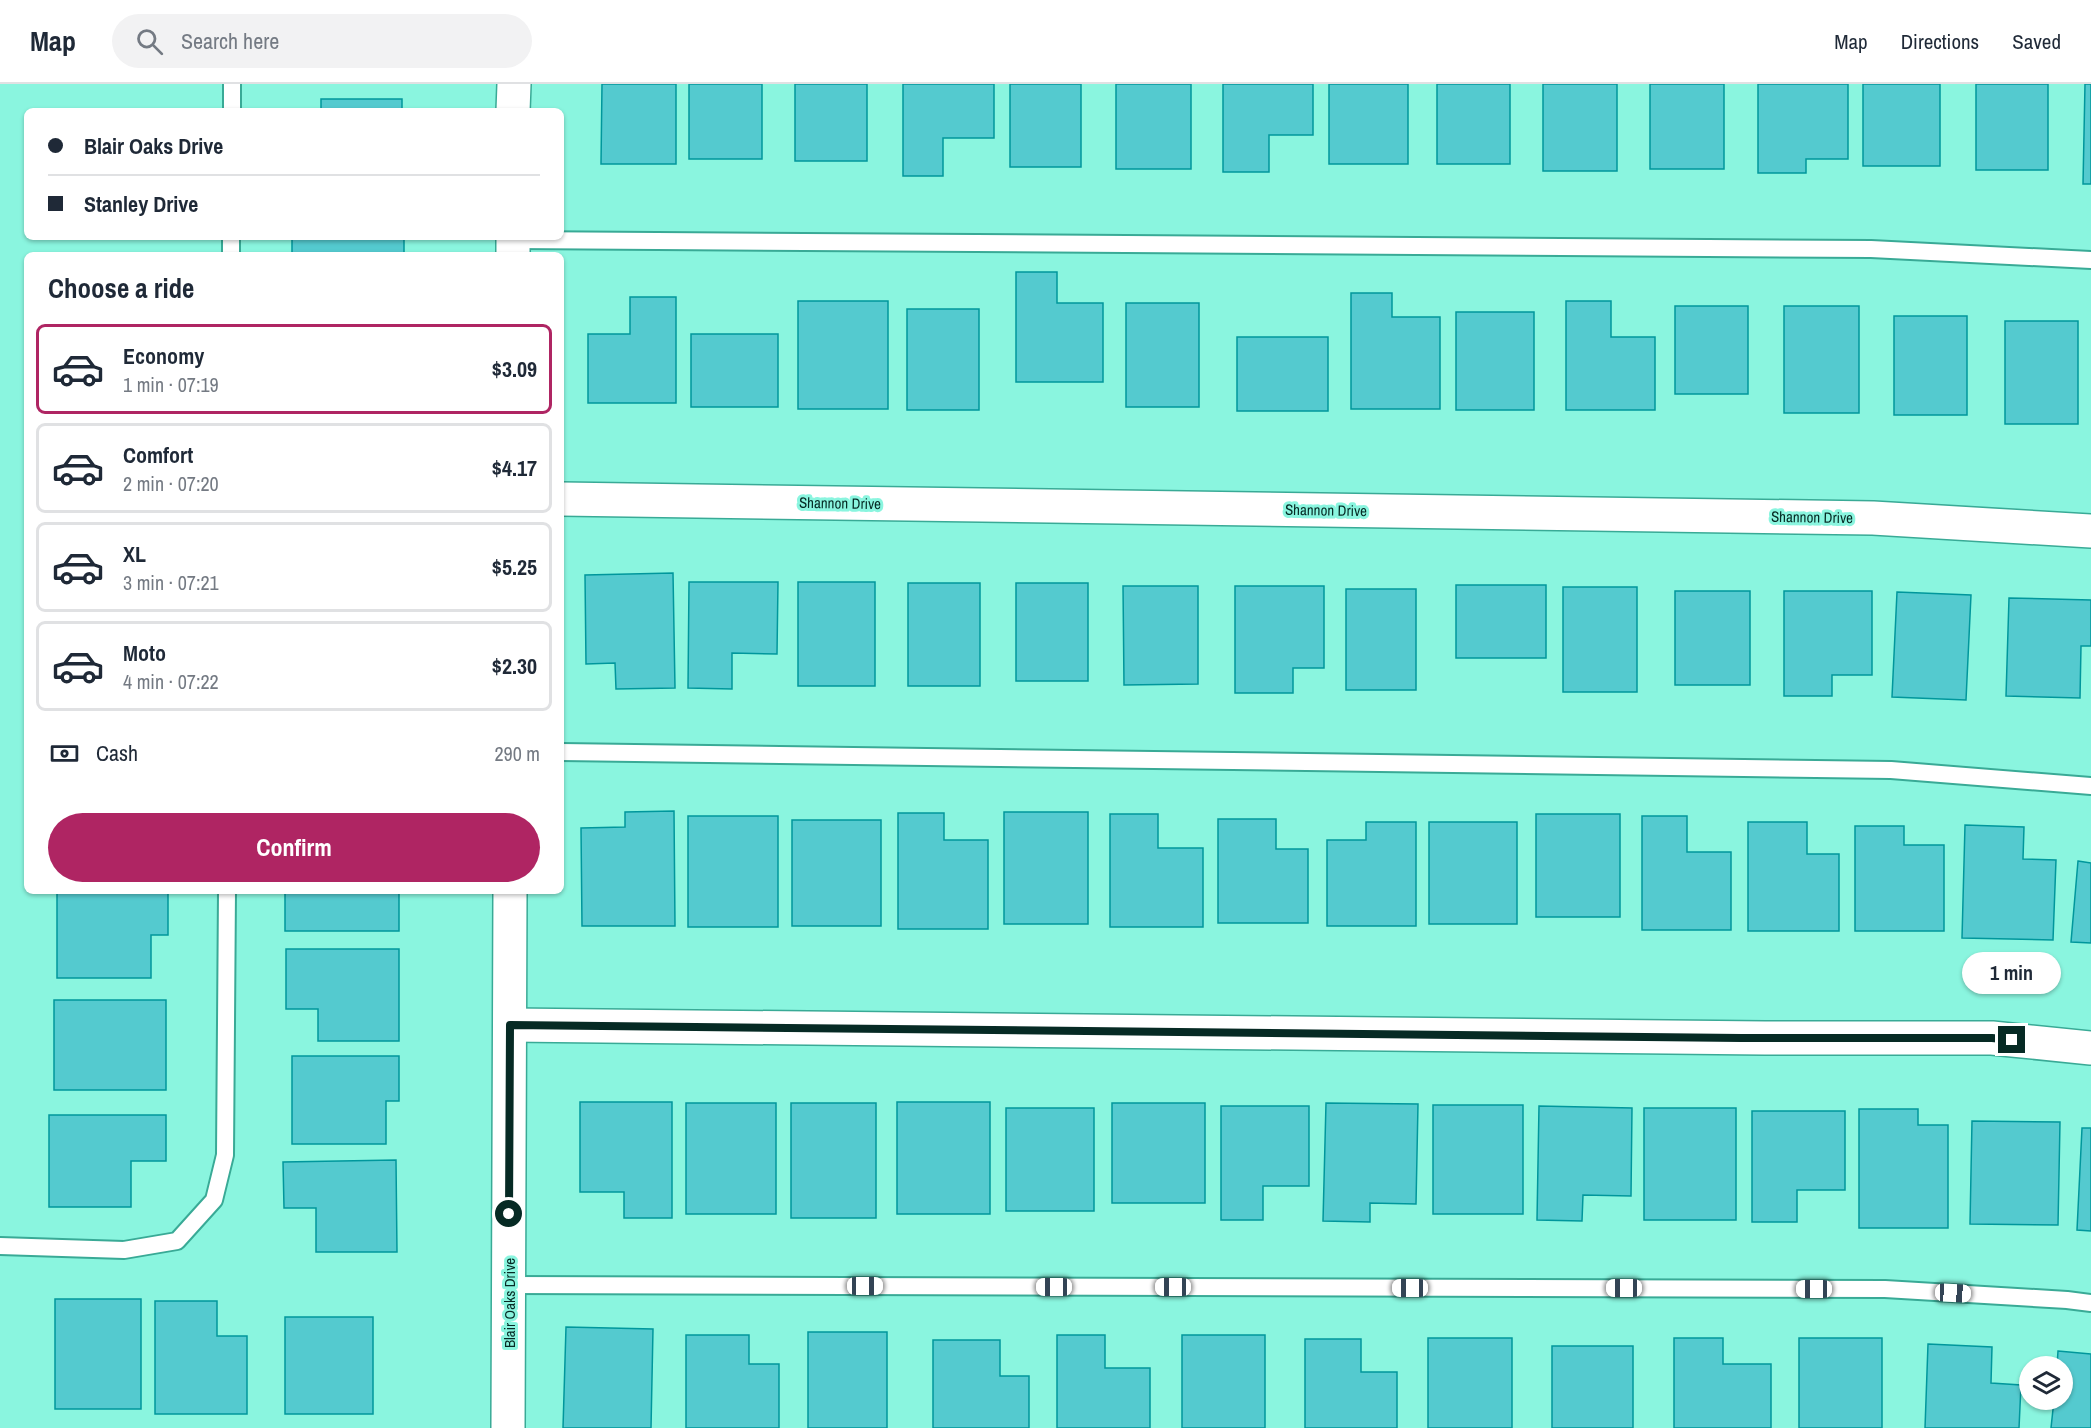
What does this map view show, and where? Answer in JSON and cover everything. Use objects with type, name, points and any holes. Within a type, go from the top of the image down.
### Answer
[{"type":"street","points":[[513,84],[513,108]]},
{"type":"street","name":"Shannon Drive","points":[[564,499],[1861,518],[2091,531]]},
{"type":"street","name":"Blair Oaks Drive","points":[[508,1428],[510,894]]},
{"type":"street","points":[[510,1025],[1741,1038],[1992,1038],[2091,1048]]},
{"type":"lane","points":[[232,84],[232,108]]},
{"type":"lane","points":[[513,244],[1859,249],[2091,260]]},
{"type":"lane","points":[[564,752],[1891,770],[2091,786]]},
{"type":"lane","points":[[0,1246],[124,1250],[177,1241],[214,1200],[225,1155],[227,894]]},
{"type":"lane","points":[[509,1285],[1885,1289],[2091,1303]]},
{"type":"building","points":[[602,84],[676,84],[676,164],[601,164]]},
{"type":"building","points":[[689,84],[762,84],[762,159],[689,159]]},
{"type":"building","points":[[795,84],[867,84],[867,161],[795,161]]},
{"type":"building","points":[[903,84],[994,84],[994,138],[943,138],[943,176],[903,176]]},
{"type":"building","points":[[1010,84],[1081,84],[1081,167],[1010,167]]},
{"type":"building","points":[[1116,84],[1191,84],[1191,169],[1116,169]]},
{"type":"building","points":[[1223,84],[1313,84],[1313,135],[1269,135],[1269,172],[1223,172]]},
{"type":"building","points":[[1329,84],[1408,84],[1408,164],[1329,164]]},
{"type":"building","points":[[1437,84],[1510,84],[1510,164],[1437,164]]},
{"type":"building","points":[[1543,84],[1617,84],[1617,171],[1543,171]]},
{"type":"building","points":[[1650,84],[1724,84],[1724,169],[1650,169]]},
{"type":"building","points":[[1758,84],[1848,84],[1848,159],[1806,159],[1806,173],[1758,173]]},
{"type":"building","points":[[1863,84],[1940,84],[1940,166],[1863,166]]},
{"type":"building","points":[[1976,84],[2048,84],[2048,170],[1976,170]]},
{"type":"building","points":[[2085,84],[2091,84],[2091,184],[2083,184]]},
{"type":"building","points":[[321,99],[402,99],[402,108],[321,108]]},
{"type":"building","points":[[292,240],[404,240],[404,252],[292,252]]},
{"type":"building","points":[[1016,272],[1057,272],[1057,303],[1103,303],[1103,382],[1016,382]]},
{"type":"building","points":[[1351,293],[1392,293],[1392,317],[1440,317],[1440,409],[1351,409]]},
{"type":"building","points":[[630,297],[676,297],[676,403],[588,403],[588,334],[630,334]]},
{"type":"building","points":[[798,301],[888,301],[888,409],[798,409]]},
{"type":"building","points":[[1566,301],[1611,301],[1611,337],[1655,337],[1655,410],[1566,410]]},
{"type":"building","points":[[1126,303],[1199,303],[1199,407],[1126,407]]},
{"type":"building","points":[[1675,306],[1748,306],[1748,394],[1675,394]]},
{"type":"building","points":[[1784,306],[1859,306],[1859,413],[1784,413]]},
{"type":"building","points":[[907,309],[979,309],[979,410],[907,410]]},
{"type":"building","points":[[1456,312],[1534,312],[1534,410],[1456,410]]},
{"type":"building","points":[[1894,316],[1967,316],[1967,415],[1894,415]]},
{"type":"building","points":[[2005,321],[2078,321],[2078,424],[2005,424]]},
{"type":"building","points":[[691,334],[778,334],[778,407],[691,407]]},
{"type":"building","points":[[1237,337],[1328,337],[1328,411],[1237,411]]},
{"type":"building","points":[[673,573],[675,688],[616,689],[615,663],[586,664],[585,575]]},
{"type":"building","points":[[689,582],[778,582],[777,654],[732,653],[732,689],[688,688]]},
{"type":"building","points":[[798,582],[875,582],[875,686],[798,686]]},
{"type":"building","points":[[908,583],[980,583],[980,686],[908,686]]},
{"type":"building","points":[[1016,583],[1088,583],[1088,681],[1016,681]]},
{"type":"building","points":[[1456,585],[1546,585],[1546,658],[1456,658]]},
{"type":"building","points":[[1123,586],[1198,586],[1198,684],[1124,685]]},
{"type":"building","points":[[1235,586],[1324,586],[1324,668],[1293,668],[1293,693],[1235,693]]},
{"type":"building","points":[[1563,587],[1637,587],[1637,692],[1563,692]]},
{"type":"building","points":[[1346,589],[1416,589],[1416,690],[1346,690]]},
{"type":"building","points":[[1675,591],[1750,591],[1750,685],[1675,685]]},
{"type":"building","points":[[1784,591],[1872,591],[1872,675],[1832,675],[1832,696],[1784,696]]},
{"type":"building","points":[[1897,592],[1971,595],[1966,700],[1892,697]]},
{"type":"building","points":[[2009,598],[2091,600],[2091,646],[2081,646],[2080,698],[2006,696]]},
{"type":"building","points":[[674,811],[675,926],[582,926],[581,828],[625,827],[625,812]]},
{"type":"building","points":[[1004,812],[1088,812],[1088,924],[1004,924]]},
{"type":"building","points":[[898,813],[944,813],[944,840],[988,840],[988,929],[898,929]]},
{"type":"building","points":[[1110,814],[1158,814],[1158,848],[1203,848],[1203,927],[1110,927]]},
{"type":"building","points":[[1536,814],[1620,814],[1620,917],[1536,917]]},
{"type":"building","points":[[688,816],[778,816],[778,927],[688,927]]},
{"type":"building","points":[[1642,816],[1687,816],[1687,852],[1731,852],[1731,930],[1642,930]]},
{"type":"building","points":[[1218,819],[1276,819],[1276,849],[1308,849],[1308,923],[1218,923]]},
{"type":"building","points":[[792,820],[881,820],[881,926],[792,926]]},
{"type":"building","points":[[1366,822],[1416,822],[1416,926],[1327,926],[1327,840],[1366,840]]},
{"type":"building","points":[[1429,822],[1517,822],[1517,924],[1429,924]]},
{"type":"building","points":[[1748,822],[1807,822],[1807,854],[1839,854],[1839,931],[1748,931]]},
{"type":"building","points":[[1965,825],[2024,827],[2023,859],[2056,860],[2053,940],[1962,938]]},
{"type":"building","points":[[1855,826],[1904,826],[1904,845],[1944,845],[1944,931],[1855,931]]},
{"type":"building","points":[[2078,861],[2091,863],[2091,943],[2071,942]]},
{"type":"building","points":[[57,894],[168,894],[168,935],[151,935],[151,978],[57,978]]},
{"type":"building","points":[[285,894],[399,894],[399,931],[285,931]]},
{"type":"building","points":[[286,949],[399,949],[399,1041],[318,1041],[318,1009],[286,1009]]},
{"type":"building","points":[[54,1000],[166,1000],[166,1090],[54,1090]]},
{"type":"building","points":[[292,1056],[399,1056],[399,1101],[386,1101],[386,1144],[292,1144]]},
{"type":"building","points":[[580,1102],[672,1102],[672,1218],[624,1218],[624,1192],[580,1192]]},
{"type":"building","points":[[897,1102],[990,1102],[990,1214],[897,1214]]},
{"type":"building","points":[[686,1103],[776,1103],[776,1214],[686,1214]]},
{"type":"building","points":[[791,1103],[876,1103],[876,1218],[791,1218]]},
{"type":"building","points":[[1112,1103],[1205,1103],[1205,1203],[1112,1203]]},
{"type":"building","points":[[1326,1103],[1418,1104],[1416,1204],[1370,1203],[1370,1222],[1323,1221]]},
{"type":"building","points":[[1433,1105],[1523,1105],[1523,1214],[1433,1214]]},
{"type":"building","points":[[1221,1106],[1309,1106],[1309,1186],[1263,1186],[1263,1220],[1221,1220]]},
{"type":"building","points":[[1539,1106],[1632,1108],[1631,1196],[1583,1195],[1582,1221],[1537,1220]]},
{"type":"building","points":[[1006,1108],[1094,1108],[1094,1211],[1006,1211]]},
{"type":"building","points":[[1644,1108],[1736,1108],[1736,1220],[1644,1220]]},
{"type":"building","points":[[1859,1109],[1918,1109],[1918,1125],[1948,1125],[1948,1228],[1859,1228]]},
{"type":"building","points":[[1752,1111],[1845,1111],[1845,1190],[1797,1190],[1797,1222],[1752,1222]]},
{"type":"building","points":[[49,1115],[166,1115],[166,1161],[131,1161],[131,1207],[49,1207]]},
{"type":"building","points":[[1972,1121],[2060,1122],[2058,1225],[1970,1224]]},
{"type":"building","points":[[2082,1128],[2091,1128],[2091,1231],[2077,1230]]},
{"type":"building","points":[[396,1160],[397,1252],[316,1252],[316,1208],[284,1208],[283,1162]]},
{"type":"building","points":[[55,1299],[141,1299],[141,1409],[55,1409]]},
{"type":"building","points":[[155,1301],[217,1301],[217,1336],[247,1336],[247,1414],[155,1414]]},
{"type":"building","points":[[285,1317],[373,1317],[373,1414],[285,1414]]},
{"type":"building","points":[[566,1327],[653,1329],[651,1428],[563,1428]]},
{"type":"building","points":[[808,1332],[887,1332],[887,1428],[808,1428]]},
{"type":"building","points":[[686,1335],[749,1335],[749,1364],[779,1364],[779,1428],[686,1428]]},
{"type":"building","points":[[1057,1335],[1105,1335],[1105,1368],[1150,1368],[1150,1428],[1057,1428]]},
{"type":"building","points":[[1182,1335],[1265,1335],[1265,1428],[1182,1428]]},
{"type":"building","points":[[1428,1338],[1512,1338],[1512,1428],[1428,1428]]},
{"type":"building","points":[[1674,1338],[1723,1338],[1723,1364],[1771,1364],[1771,1428],[1674,1428]]},
{"type":"building","points":[[1799,1338],[1882,1338],[1882,1428],[1799,1428]]},
{"type":"building","points":[[1305,1339],[1361,1339],[1361,1372],[1397,1372],[1397,1428],[1305,1428]]},
{"type":"building","points":[[933,1340],[1000,1340],[1000,1376],[1029,1376],[1029,1428],[933,1428]]},
{"type":"building","points":[[1928,1344],[1992,1347],[1991,1383],[2019,1385],[2019,1428],[1925,1428]]},
{"type":"building","points":[[1552,1346],[1633,1346],[1633,1428],[1552,1428]]},
{"type":"building","points":[[2058,1351],[2091,1354],[2091,1428],[2051,1428],[2053,1410],[2073,1410],[2073,1356],[2058,1356]]},
{"type":"route","points":[[509,1214],[510,1025],[1741,1038],[1992,1038],[2012,1040]]}]
